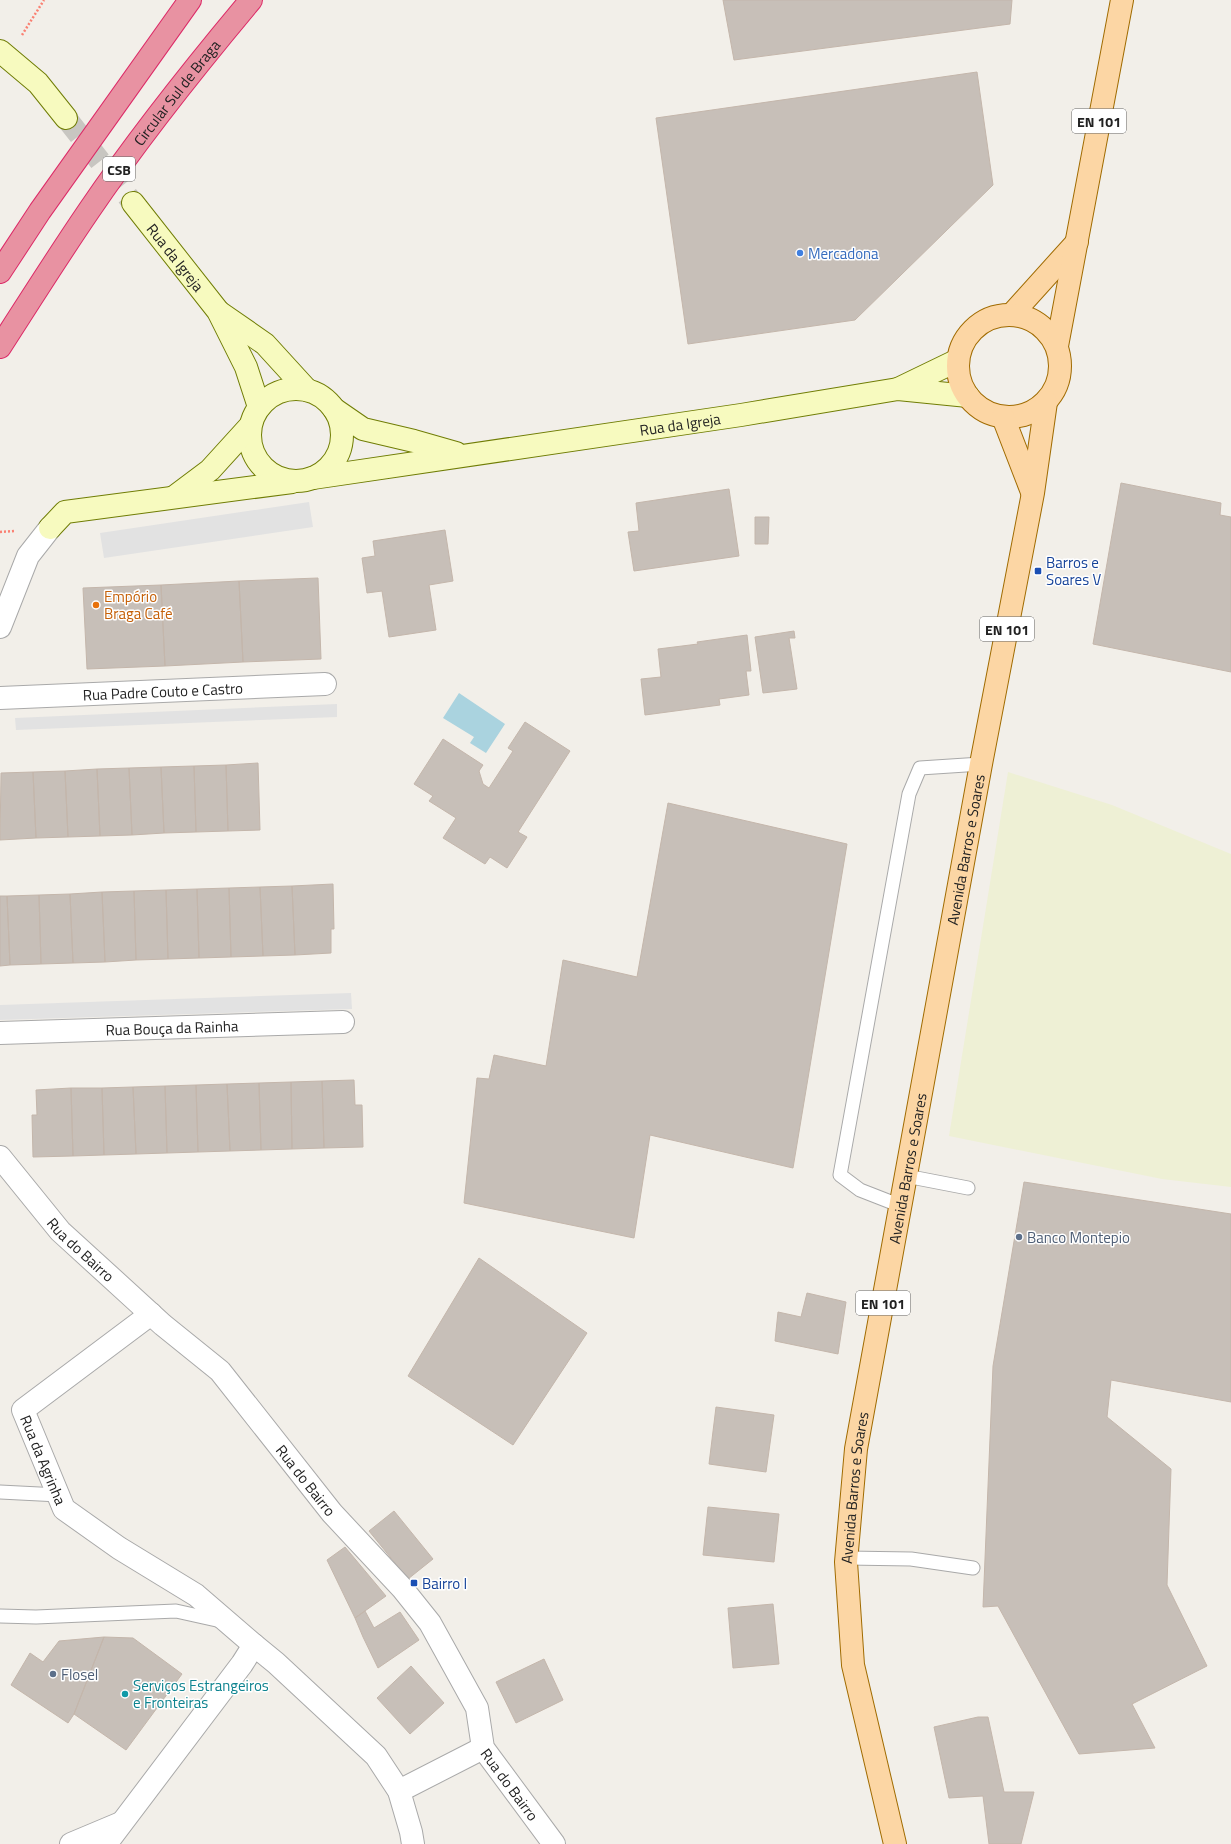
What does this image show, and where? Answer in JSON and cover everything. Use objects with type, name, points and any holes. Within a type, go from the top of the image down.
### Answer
[{"type":"highway","name":"CSB","points":[[0,272],[40,211],[190,0]]},
{"type":"highway","name":"Circular Sul de Braga","points":[[0,347],[97,199],[151,126],[251,0]]},
{"type":"main road","name":"EN 101","points":[[1057,346],[1122,0]]},
{"type":"main road","points":[[1012,314],[1077,242]]},
{"type":"main road","points":[[1012,314],[1026,317],[1039,324],[1050,333],[1057,346],[1061,360],[1060,375],[1055,390],[1046,402],[1033,411],[1019,416],[1003,416],[990,413],[978,406],[968,396],[962,385],[958,360],[962,345],[970,332],[982,322],[996,316],[1012,314]]},
{"type":"main road","name":"Avenida Barros e Soares","points":[[895,1844],[853,1665],[847,1558],[856,1449],[981,764],[1033,493],[1046,402]]},
{"type":"main road","points":[[1003,416],[1033,493]]},
{"type":"street","points":[[3,54],[38,83],[66,118]]},
{"type":"street","name":"Rua da Igreja","points":[[133,203],[218,312],[246,367],[255,417]]},
{"type":"street","name":"Rua da Igreja","points":[[218,312],[265,344],[307,390]]},
{"type":"street","name":"Rua da Igreja","points":[[898,389],[958,360]]},
{"type":"street","points":[[173,497],[210,470],[272,395],[289,389],[307,390],[323,398],[334,410],[341,425],[342,441],[337,456],[327,469],[303,480],[275,476],[259,463],[251,446],[255,417]]},
{"type":"street","name":"Rua da Igreja","points":[[0,627],[28,556],[65,512],[303,480],[898,389],[968,396]]},
{"type":"street","name":"Rua da Igreja","points":[[334,410],[363,429],[414,441],[463,455]]},
{"type":"street","name":"Rua Padre Couto e Castro","points":[[0,698],[325,684]]},
{"type":"street","name":"Rua Bouça da Rainha","points":[[0,1033],[343,1022]]},
{"type":"street","name":"Rua do Bairro","points":[[0,1157],[60,1231],[151,1314],[220,1371],[327,1507],[402,1588],[430,1623],[477,1708],[484,1748],[554,1844]]},
{"type":"street","name":"Rua da Agrinha","points":[[151,1314],[23,1410],[64,1509],[119,1548],[196,1596],[276,1663],[376,1756],[399,1791]]},
{"type":"street","points":[[106,1844],[242,1664],[254,1645]]},
{"type":"street","points":[[413,1844],[399,1791],[484,1748]]},
{"type":"street","points":[[70,1844],[122,1823]]},
{"type":"lane","points":[[901,1206],[860,1190],[840,1175],[909,794],[920,768],[981,764]]},
{"type":"lane","points":[[906,1176],[968,1188]]},
{"type":"lane","points":[[0,1492],[59,1496]]},
{"type":"lane","points":[[847,1558],[911,1559],[973,1568]]},
{"type":"lane","points":[[0,1616],[36,1617],[176,1611],[227,1622]]},
{"type":"path","points":[[3,54],[44,0]]},
{"type":"green space","points":[[1008,772],[1112,805],[1231,854],[1231,1187],[1162,1179],[949,1136]]},
{"type":"shaded area","points":[[309,502],[313,527],[104,558],[100,533]]},
{"type":"shaded area","points":[[337,704],[337,717],[16,730],[15,718]]},
{"type":"shaded area","points":[[351,993],[352,1009],[0,1020],[0,1005]]},
{"type":"water","points":[[459,693],[505,724],[486,753],[470,743],[474,737],[443,718]]},
{"type":"building","points":[[723,0],[1012,0],[1010,24],[734,60]]},
{"type":"building","name":"Mercadona","points":[[977,72],[993,185],[855,320],[688,344],[656,118]]},
{"type":"building","points":[[1121,483],[1221,503],[1220,515],[1231,517],[1231,672],[1093,644]]},
{"type":"building","points":[[729,489],[739,556],[634,571],[628,532],[639,531],[636,503]]},
{"type":"building","points":[[755,517],[769,517],[768,544],[755,544]]},
{"type":"building","points":[[445,530],[453,581],[429,585],[436,630],[389,637],[382,591],[367,593],[362,558],[375,556],[373,541]]},
{"type":"building","points":[[318,578],[321,659],[243,662],[239,581]]},
{"type":"building","points":[[239,581],[243,662],[165,666],[161,585]]},
{"type":"building","points":[[161,585],[165,666],[87,669],[83,588]]},
{"type":"building","points":[[794,631],[795,638],[789,638],[797,689],[763,693],[755,637]]},
{"type":"building","points":[[747,635],[751,671],[746,671],[749,695],[719,699],[720,705],[645,715],[641,679],[661,677],[658,649],[698,644],[697,642]]},
{"type":"building","points":[[525,722],[570,751],[518,832],[527,837],[507,868],[490,857],[485,864],[443,838],[456,818],[429,801],[433,796],[414,784],[443,739],[483,765],[479,771],[483,784],[489,788],[513,751],[508,748]]},
{"type":"building","points":[[258,763],[260,830],[228,831],[226,765]]},
{"type":"building","points":[[226,765],[228,831],[196,832],[194,766]]},
{"type":"building","points":[[194,766],[196,832],[164,833],[161,767]]},
{"type":"building","points":[[161,767],[164,833],[132,835],[129,768]]},
{"type":"building","points":[[129,768],[132,835],[100,836],[97,769]]},
{"type":"building","points":[[97,769],[100,836],[68,837],[65,771]]},
{"type":"building","points":[[65,771],[68,837],[36,838],[33,772]]},
{"type":"building","points":[[33,772],[36,838],[0,840],[1,773]]},
{"type":"building","points":[[668,803],[847,844],[793,1168],[650,1135],[634,1238],[464,1203],[477,1078],[489,1079],[494,1055],[546,1066],[563,960],[637,977]]},
{"type":"building","points":[[333,884],[334,929],[331,929],[331,953],[295,955],[292,886]]},
{"type":"building","points":[[292,886],[295,955],[263,956],[260,887]]},
{"type":"building","points":[[260,887],[263,956],[231,957],[229,888]]},
{"type":"building","points":[[229,888],[231,957],[199,958],[197,889]]},
{"type":"building","points":[[197,889],[199,958],[168,959],[166,890]]},
{"type":"building","points":[[166,890],[168,959],[136,960],[134,891]]},
{"type":"building","points":[[134,891],[136,960],[105,962],[102,892]]},
{"type":"building","points":[[102,892],[105,962],[73,963],[70,894]]},
{"type":"building","points":[[70,894],[73,963],[41,964],[39,895]]},
{"type":"building","points":[[39,895],[41,964],[10,965],[7,896]]},
{"type":"building","points":[[0,896],[7,896],[10,965],[0,966]]},
{"type":"building","points":[[354,1080],[355,1105],[362,1105],[363,1147],[324,1148],[322,1081]]},
{"type":"building","points":[[322,1081],[324,1148],[292,1149],[291,1082]]},
{"type":"building","points":[[291,1082],[292,1149],[261,1150],[259,1083]]},
{"type":"building","points":[[259,1083],[261,1150],[230,1151],[227,1084]]},
{"type":"building","points":[[227,1084],[230,1151],[198,1152],[196,1085]]},
{"type":"building","points":[[196,1085],[198,1152],[167,1153],[165,1086]]},
{"type":"building","points":[[165,1086],[167,1153],[136,1154],[133,1087]]},
{"type":"building","points":[[133,1087],[136,1154],[104,1155],[102,1088]]},
{"type":"building","points":[[71,1088],[73,1156],[33,1157],[32,1115],[37,1115],[36,1090]]},
{"type":"building","points":[[71,1088],[102,1088],[104,1155],[73,1156]]},
{"type":"building","points":[[1024,1182],[1231,1214],[1231,1402],[1111,1380],[1107,1417],[1171,1469],[1167,1585],[1207,1666],[1132,1704],[1155,1748],[1079,1754],[998,1606],[983,1607],[993,1366]]},
{"type":"building","points":[[479,1258],[587,1333],[513,1445],[408,1376]]},
{"type":"building","points":[[807,1293],[846,1302],[838,1354],[775,1341],[778,1312],[801,1317]]},
{"type":"building","points":[[716,1407],[774,1415],[766,1472],[709,1464]]},
{"type":"building","points":[[708,1507],[779,1514],[774,1562],[703,1555]]},
{"type":"building","points":[[394,1511],[433,1559],[408,1579],[369,1531]]},
{"type":"building","points":[[345,1547],[386,1596],[355,1618],[327,1560]]},
{"type":"building","points":[[773,1604],[779,1664],[733,1668],[728,1608]]},
{"type":"building","points":[[365,1611],[374,1628],[400,1612],[419,1640],[378,1668],[355,1618]]},
{"type":"building","name":"Serviços Estrangeiros e Fronteiras","points":[[104,1637],[133,1638],[182,1674],[126,1750],[74,1714]]},
{"type":"building","name":"Flosel","points":[[104,1637],[74,1714],[68,1723],[11,1685],[30,1653],[43,1662],[59,1641]]},
{"type":"building","points":[[544,1659],[563,1700],[516,1723],[496,1682]]},
{"type":"building","points":[[411,1666],[444,1703],[410,1734],[377,1698]]},
{"type":"building","points":[[978,1717],[988,1717],[1004,1792],[1034,1792],[1021,1844],[989,1844],[983,1796],[949,1798],[934,1727]]},
{"type":"tunnel","points":[[66,118],[133,203]]},
{"type":"place","name":"Mercadona","points":[[800,253]]},
{"type":"place","name":"Barros e Soares V","points":[[1038,571]]},
{"type":"place","name":"Empório Braga Café","points":[[96,605]]},
{"type":"place","name":"Banco Montepio","points":[[1019,1237]]},
{"type":"place","name":"Bairro I","points":[[414,1583]]},
{"type":"place","name":"Flosel","points":[[53,1674]]},
{"type":"place","name":"Serviços Estrangeiros e Fronteiras","points":[[125,1694]]}]
